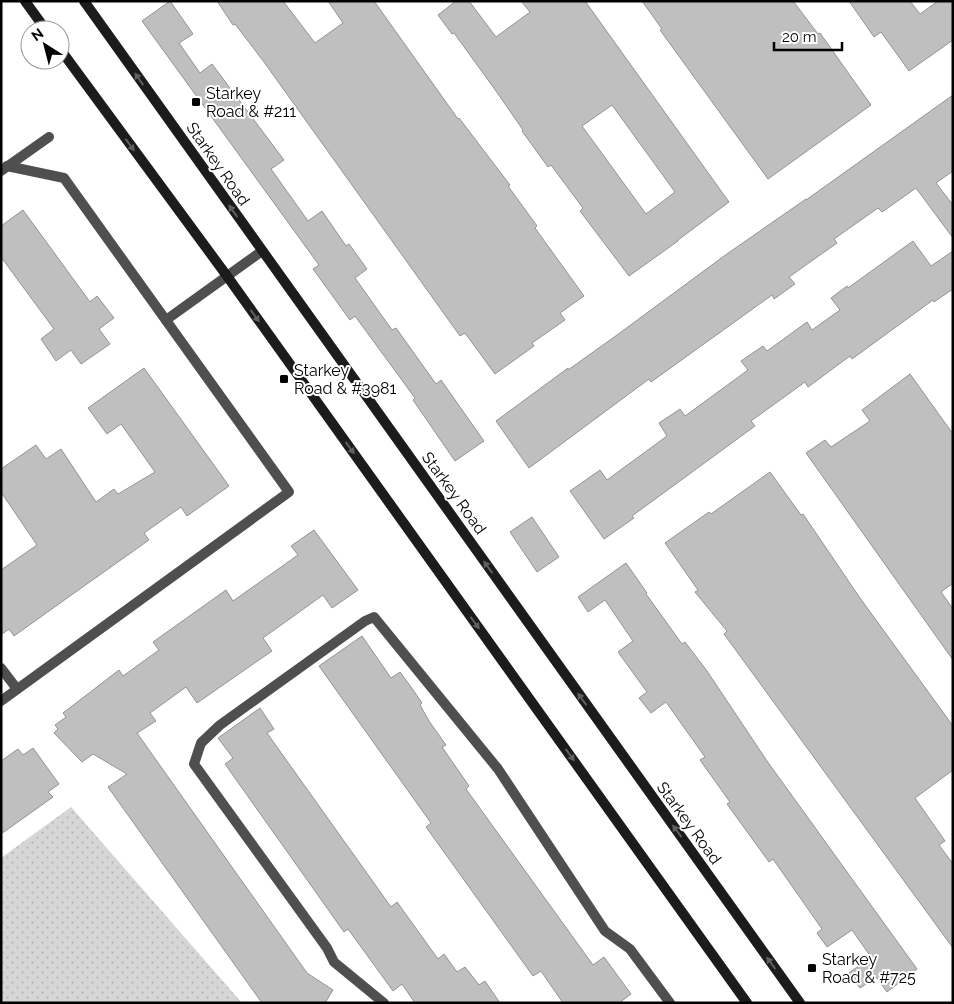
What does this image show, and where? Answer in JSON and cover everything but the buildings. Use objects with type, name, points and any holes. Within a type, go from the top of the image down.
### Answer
[{"type":"main road","points":[[24,1],[38,20]]},
{"type":"main road","name":"Starkey Road","points":[[84,1],[800,1003]]},
{"type":"main road","points":[[70,63],[227,276],[747,1003]]},
{"type":"lane","points":[[4,169],[49,137]]},
{"type":"lane","points":[[1,701],[289,492],[64,178],[4,169]]},
{"type":"lane","points":[[166,320],[262,251]]},
{"type":"lane","points":[[384,1003],[334,962],[326,948],[194,764],[200,743],[220,725],[365,621],[374,617],[498,769],[605,931],[630,949],[670,1003]]},
{"type":"lane","points":[[1,668],[17,689]]},
{"type":"shaded area","points":[[71,807],[242,1003],[1,1003],[1,858]]},
{"type":"place","name":"Starkey Road & #211","points":[[196,102]]},
{"type":"place","name":"Starkey Road & #3981","points":[[284,379]]},
{"type":"place","name":"Starkey Road & #725","points":[[812,968]]}]
